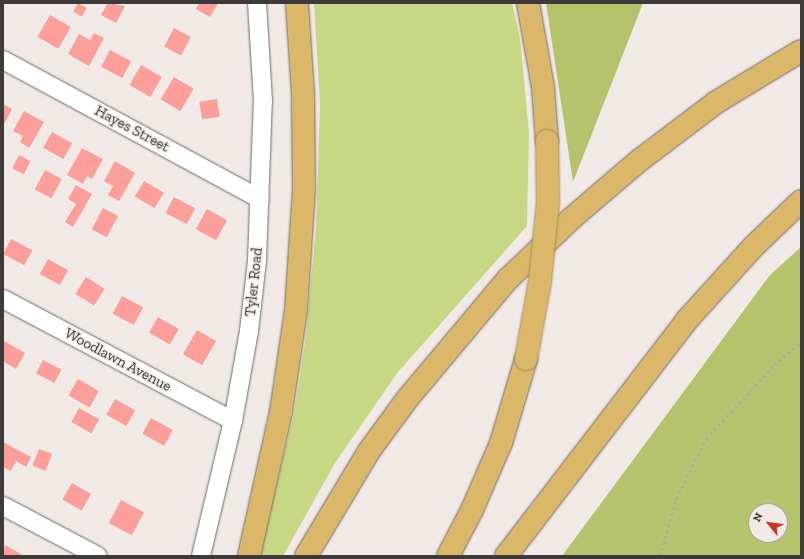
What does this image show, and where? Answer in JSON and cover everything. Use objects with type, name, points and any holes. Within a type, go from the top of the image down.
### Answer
[{"type":"highway","points":[[249,556],[281,412],[296,310],[304,190],[303,94],[298,3]]},
{"type":"highway","points":[[448,556],[472,510],[501,443],[526,359],[540,281],[548,202],[547,141],[543,87],[528,3]]},
{"type":"highway","points":[[306,556],[369,451],[408,398],[508,279],[572,218],[640,160],[715,103],[801,51]]},
{"type":"highway","points":[[506,556],[686,321],[753,246],[801,201]]},
{"type":"street","name":"Tyler Road","points":[[201,556],[234,421],[249,331],[257,261],[263,101],[256,3]]},
{"type":"street","name":"Hayes Street","points":[[3,60],[260,199]]},
{"type":"street","name":"Woodlawn Avenue","points":[[3,299],[234,421]]},
{"type":"street","points":[[3,506],[98,556]]},
{"type":"path","points":[[660,556],[676,499],[706,439],[774,365],[801,342]]},
{"type":"green space","points":[[314,3],[512,3],[520,38],[529,132],[527,226],[398,372],[335,463],[283,556],[259,556],[294,414],[306,336],[316,227],[320,104]]},
{"type":"green space","points":[[546,3],[643,3],[573,182]]},
{"type":"green space","points":[[801,247],[801,556],[562,556],[770,275]]},
{"type":"building","points":[[78,3],[87,8],[82,17],[73,12]]},
{"type":"building","points":[[108,3],[125,6],[116,23],[101,15]]},
{"type":"building","points":[[199,3],[218,3],[210,17],[196,9]]},
{"type":"building","points":[[50,15],[71,27],[58,49],[38,37]]},
{"type":"building","points":[[174,28],[191,37],[181,55],[164,47]]},
{"type":"building","points":[[94,33],[104,38],[89,66],[68,54],[79,34],[90,40]]},
{"type":"building","points":[[110,50],[131,61],[122,78],[101,67]]},
{"type":"building","points":[[141,65],[162,77],[150,97],[130,85]]},
{"type":"building","points":[[174,77],[194,89],[180,111],[161,99]]},
{"type":"building","points":[[217,99],[220,117],[202,120],[199,102]]},
{"type":"building","points":[[3,104],[12,109],[3,126]]},
{"type":"building","points":[[24,111],[44,122],[29,148],[20,142],[23,136],[13,131]]},
{"type":"building","points":[[52,132],[72,143],[63,159],[43,148]]},
{"type":"building","points":[[82,148],[103,159],[92,179],[87,176],[83,184],[67,175]]},
{"type":"building","points":[[19,155],[31,161],[24,174],[12,168]]},
{"type":"building","points":[[115,161],[135,173],[119,201],[108,195],[113,186],[104,181]]},
{"type":"building","points":[[45,170],[62,179],[51,198],[35,189]]},
{"type":"building","points":[[144,181],[164,193],[154,208],[135,196]]},
{"type":"building","points":[[76,185],[92,194],[73,227],[65,222],[76,204],[68,199]]},
{"type":"building","points":[[174,197],[195,208],[187,224],[166,213]]},
{"type":"building","points":[[103,208],[118,216],[107,237],[92,229]]},
{"type":"building","points":[[207,209],[227,220],[216,240],[196,229]]},
{"type":"building","points":[[11,239],[32,250],[24,265],[3,254]]},
{"type":"building","points":[[48,259],[68,270],[60,285],[40,274]]},
{"type":"building","points":[[86,277],[105,289],[94,306],[75,294]]},
{"type":"building","points":[[122,296],[143,307],[134,325],[113,314]]},
{"type":"building","points":[[158,317],[179,329],[170,345],[149,333]]},
{"type":"building","points":[[197,330],[216,341],[202,365],[183,354]]},
{"type":"building","points":[[4,341],[25,353],[16,369],[3,361]]},
{"type":"building","points":[[43,360],[62,370],[54,383],[36,373]]},
{"type":"building","points":[[78,379],[99,391],[89,407],[68,395]]},
{"type":"building","points":[[115,399],[135,410],[126,426],[106,415]]},
{"type":"building","points":[[79,408],[99,419],[91,433],[71,422]]},
{"type":"building","points":[[151,418],[173,430],[164,446],[142,434]]},
{"type":"building","points":[[3,442],[31,457],[26,467],[16,461],[11,471],[3,467]]},
{"type":"building","points":[[39,449],[52,454],[46,471],[33,466]]},
{"type":"building","points":[[72,483],[91,494],[82,510],[62,499]]},
{"type":"building","points":[[121,500],[144,512],[132,535],[109,523]]},
{"type":"building","points":[[5,545],[24,556],[3,556]]}]
